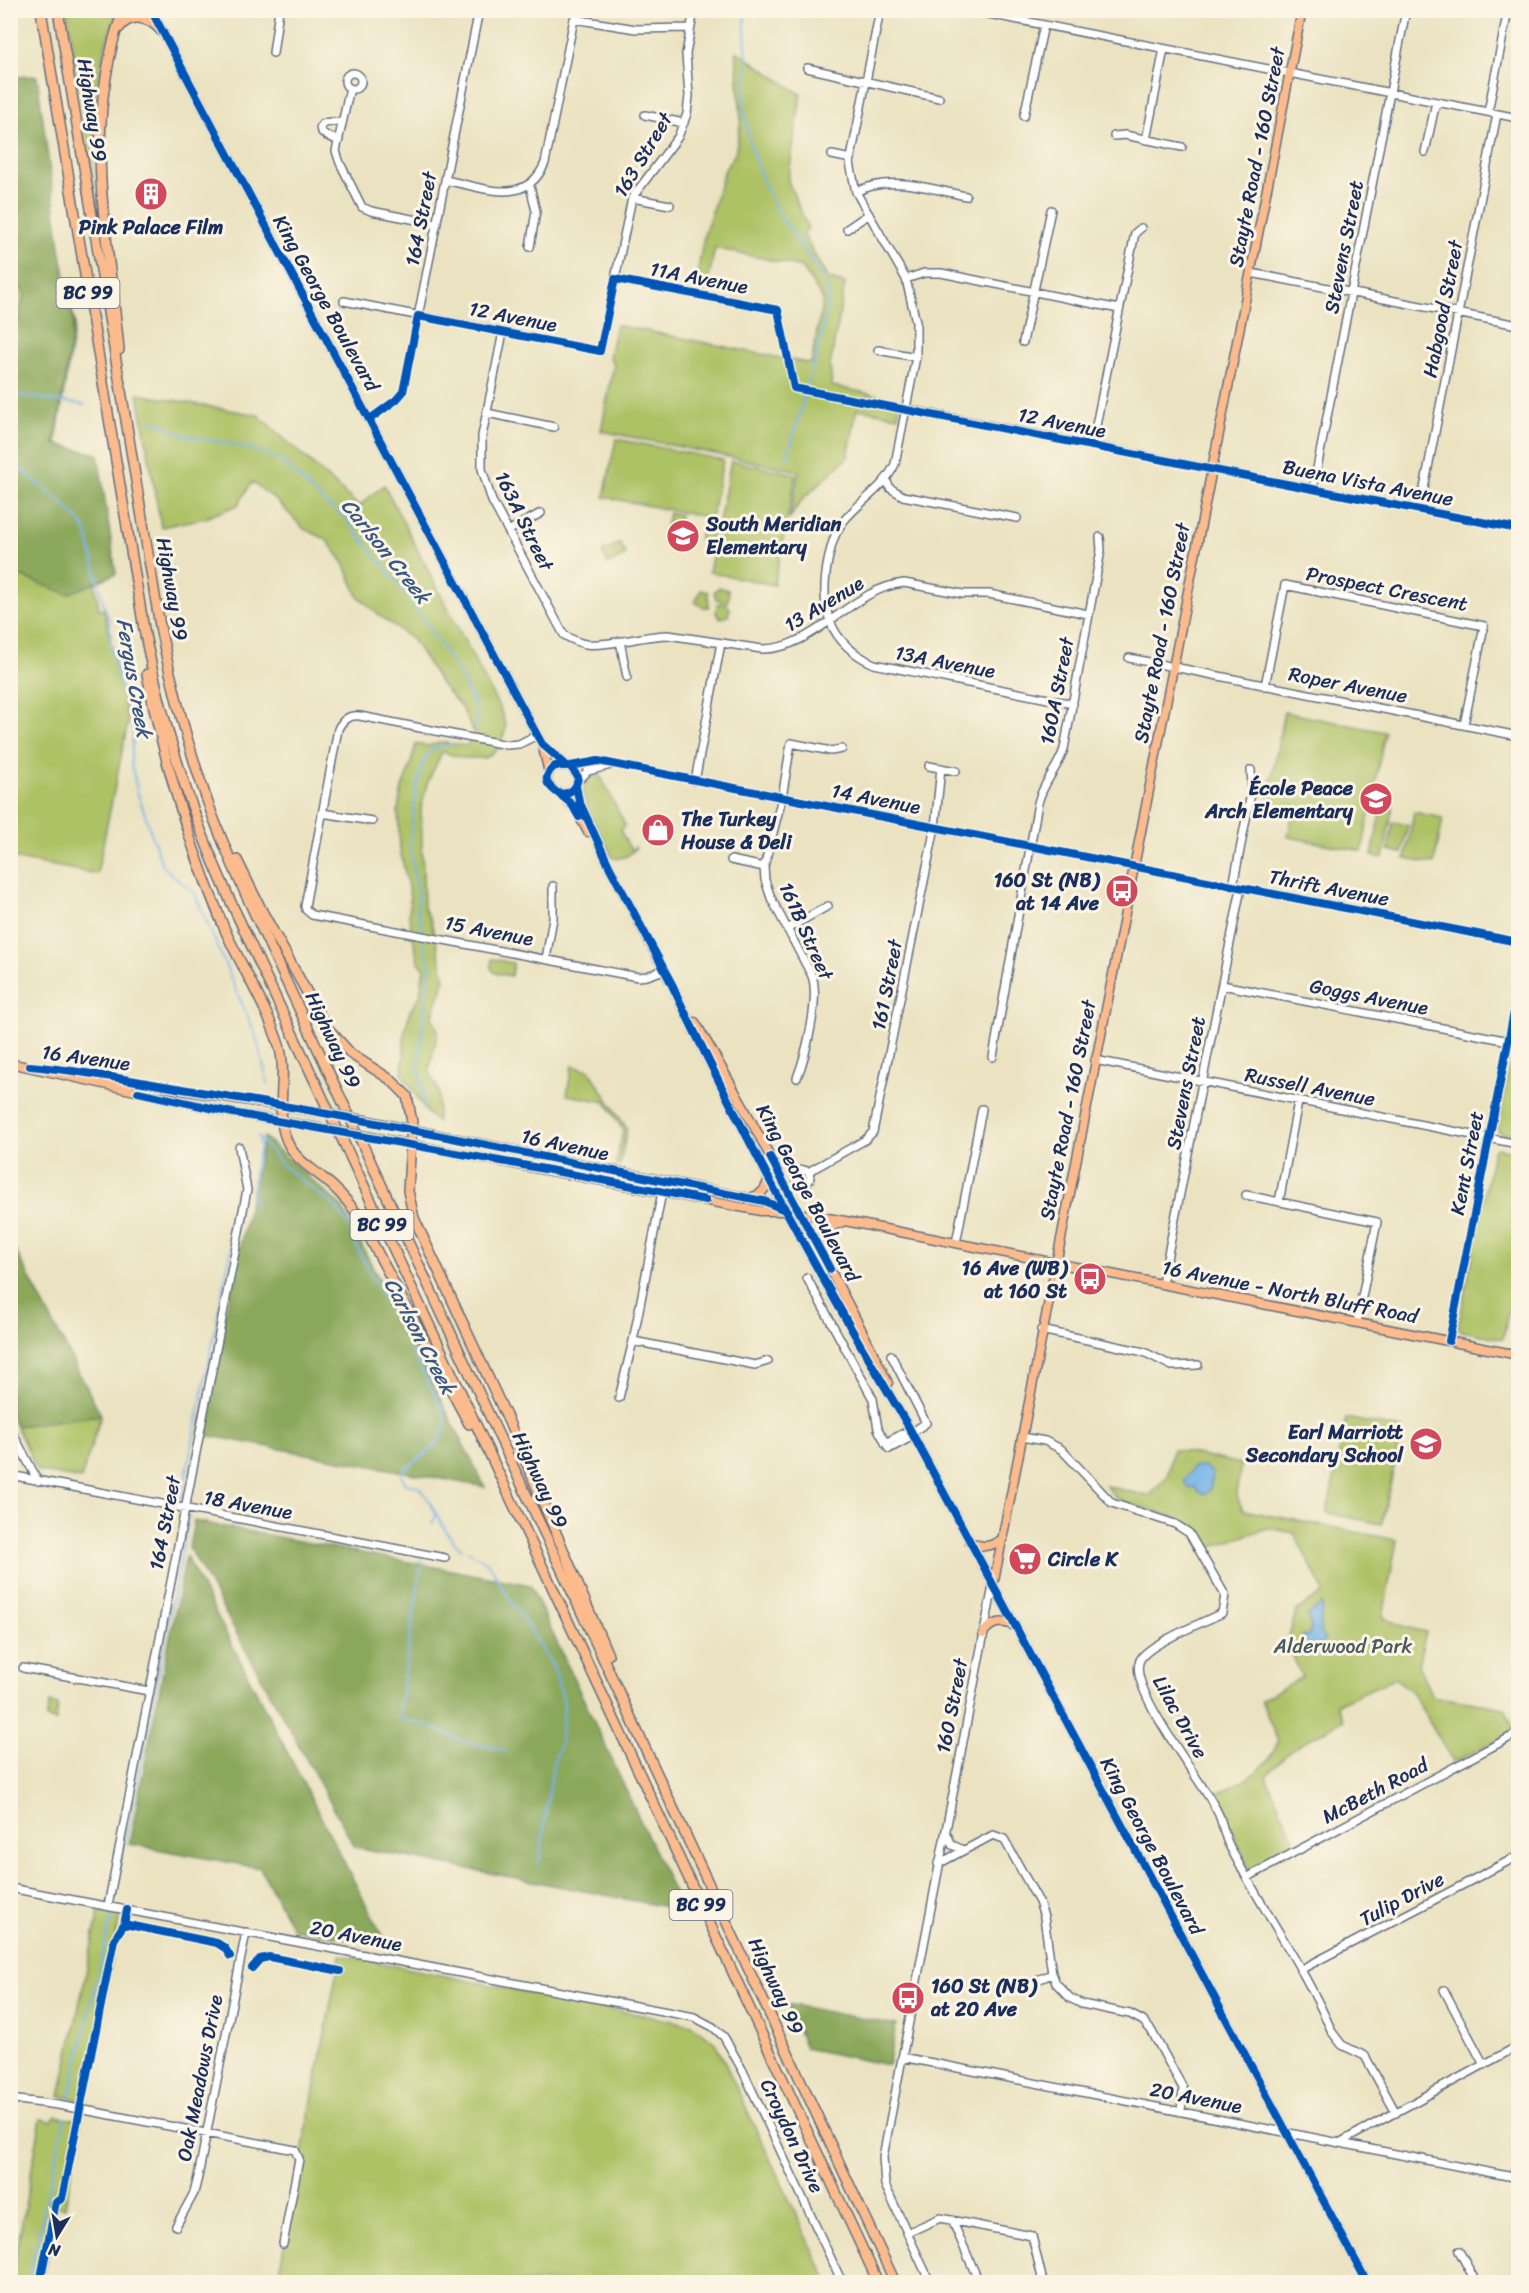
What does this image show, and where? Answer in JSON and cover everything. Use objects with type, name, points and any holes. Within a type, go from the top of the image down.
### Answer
[{"type":"highway","name":"Highway 99","points":[[41,10],[149,654],[162,711],[186,789],[209,851],[878,2283]]},
{"type":"highway","name":"Highway 99","points":[[58,10],[126,427],[167,660],[201,784],[228,853],[267,940],[895,2283]]},
{"type":"highway","points":[[124,10],[111,47],[100,117],[99,168],[126,427]]},
{"type":"highway","points":[[111,47],[119,27],[133,18],[150,21],[163,33]]},
{"type":"highway","points":[[135,575],[147,671],[160,734],[176,792],[218,912],[277,1039],[283,1066],[282,1122],[286,1140],[295,1155],[342,1195],[360,1219],[523,1527]]},
{"type":"highway","points":[[201,784],[255,896],[318,1014],[346,1049],[403,1090],[409,1104],[412,1129],[407,1183],[414,1218],[518,1442],[644,1746]]},
{"type":"main road","name":"King George Boulevard","points":[[151,10],[542,744],[549,773]]},
{"type":"main road","name":"Stayte Road - 160 Street","points":[[1055,1263],[1302,10]]},
{"type":"main road","name":"King George Boulevard","points":[[542,744],[567,765]]},
{"type":"main road","points":[[567,765],[576,772],[577,784],[568,793],[558,794],[548,783],[549,773],[555,766],[567,765]]},
{"type":"main road","name":"King George Boulevard","points":[[577,784],[579,801],[610,868],[670,981],[731,1084],[865,1334],[910,1431]]},
{"type":"main road","name":"King George Boulevard","points":[[558,794],[570,804],[610,868]]},
{"type":"main road","name":"King George Boulevard","points":[[670,981],[722,1089],[787,1211],[969,1540],[1367,2283]]},
{"type":"main road","name":"16 Avenue","points":[[10,1063],[365,1120],[764,1201],[787,1211]]},
{"type":"main road","name":"16 Avenue","points":[[30,1066],[282,1122],[760,1211],[787,1211],[845,1221],[1055,1263]]},
{"type":"main road","points":[[538,1168],[547,1164],[566,1167],[570,1163]]},
{"type":"main road","points":[[747,1198],[757,1196],[765,1190],[769,1177]]},
{"type":"main road","points":[[662,1192],[678,1184]]},
{"type":"main road","points":[[819,1248],[823,1233],[830,1227],[845,1221]]},
{"type":"main road","name":"16 Avenue - North Bluff Road","points":[[1055,1263],[1518,1355]]},
{"type":"main road","name":"160 Street","points":[[993,1586],[1055,1263]]},
{"type":"main road","points":[[969,1540],[988,1546],[1003,1538]]},
{"type":"main road","points":[[983,1634],[991,1625],[1004,1622],[1014,1626]]},
{"type":"street","points":[[273,53],[279,10]]},
{"type":"street","points":[[456,10],[478,13]]},
{"type":"street","name":"163 Street","points":[[600,351],[632,198],[669,151],[684,123],[689,96],[686,54],[694,10]]},
{"type":"street","points":[[829,620],[824,600],[824,586],[834,538],[843,522],[886,480],[895,464],[916,357],[916,322],[906,279],[856,192],[851,159],[880,10]]},
{"type":"street","points":[[968,10],[1518,118]]},
{"type":"street","name":"Stevens Street","points":[[1313,489],[1406,10]]},
{"type":"street","points":[[1488,112],[1509,10]]},
{"type":"street","name":"164 Street","points":[[370,419],[403,392],[478,13]]},
{"type":"street","points":[[445,180],[504,191],[518,191],[530,186],[540,176],[545,163],[574,19],[636,29],[690,28]]},
{"type":"street","points":[[1024,117],[1044,25]]},
{"type":"street","points":[[1146,140],[1164,49]]},
{"type":"street","points":[[807,68],[939,98]]},
{"type":"street","points":[[350,88],[336,151],[363,207],[370,211],[436,224]]},
{"type":"street","points":[[1425,152],[1436,102]]},
{"type":"street","name":"Habgood Street","points":[[1420,509],[1497,114]]},
{"type":"street","points":[[645,115],[684,123]]},
{"type":"street","points":[[339,140],[325,136],[321,132],[321,127],[328,121],[342,123]]},
{"type":"street","points":[[1114,136],[1182,147]]},
{"type":"street","points":[[832,155],[851,159]]},
{"type":"street","points":[[856,192],[867,186],[896,184],[966,196]]},
{"type":"street","points":[[530,186],[536,211],[530,247]]},
{"type":"street","points":[[632,198],[670,205]]},
{"type":"street","points":[[1023,342],[1052,210]]},
{"type":"street","points":[[847,228],[869,214]]},
{"type":"street","points":[[1092,445],[1135,233],[1141,228]]},
{"type":"street","points":[[906,279],[924,273],[941,273],[1119,309]]},
{"type":"street","points":[[1251,273],[1518,325]]},
{"type":"street","name":"11A Avenue","points":[[615,279],[777,310]]},
{"type":"street","name":"12 Avenue","points":[[344,302],[600,351]]},
{"type":"street","name":"163A Street","points":[[503,332],[481,452],[482,469],[489,494],[564,635],[575,641]]},
{"type":"street","points":[[878,350],[916,357]]},
{"type":"street","name":"12 Avenue","points":[[906,410],[1211,468]]},
{"type":"street","points":[[487,413],[554,427]]},
{"type":"street","name":"Buena Vista Avenue","points":[[1211,468],[1518,529]]},
{"type":"street","points":[[886,480],[890,488],[903,496],[1017,518]]},
{"type":"street","points":[[508,531],[542,513]]},
{"type":"street","name":"160A Street","points":[[993,1057],[1040,793],[1061,758],[1073,705],[1101,550],[1100,537]]},
{"type":"street","name":"13 Avenue","points":[[575,641],[588,645],[668,635],[775,649],[794,642],[877,591],[904,583],[972,595],[989,594],[1088,614]]},
{"type":"street","name":"Prospect Crescent","points":[[1265,686],[1285,585],[1484,626],[1464,725]]},
{"type":"street","name":"13A Avenue","points":[[829,620],[849,650],[874,664],[1073,705]]},
{"type":"street","points":[[620,641],[627,677]]},
{"type":"street","points":[[695,781],[721,643]]},
{"type":"street","points":[[1129,658],[1172,666]]},
{"type":"street","name":"Roper Avenue","points":[[1172,666],[1518,736]]},
{"type":"street","points":[[372,821],[322,813],[339,729],[344,720],[360,716],[507,745],[519,744],[537,735]]},
{"type":"street","name":"161B Street","points":[[796,1078],[801,1067],[810,1026],[815,990],[812,976],[768,892],[764,867],[782,798],[791,743],[831,751],[842,749]]},
{"type":"street","name":"14 Avenue","points":[[567,765],[598,760],[695,781],[1133,865]]},
{"type":"street","name":"14 Avenue","points":[[577,784],[588,771],[614,765]]},
{"type":"street","points":[[929,766],[956,771]]},
{"type":"street","name":"161 Street","points":[[808,1172],[865,1140],[873,1132],[935,827],[941,768]]},
{"type":"street","points":[[1233,886],[1252,788],[1251,770]]},
{"type":"street","name":"15 Avenue","points":[[322,813],[305,906],[307,913],[639,977],[664,970]]},
{"type":"street","points":[[731,860],[764,867]]},
{"type":"street","name":"Thrift Avenue","points":[[1133,865],[1518,942]]},
{"type":"street","points":[[546,959],[553,918],[553,886]]},
{"type":"street","name":"Stevens Street","points":[[1162,1284],[1241,888]]},
{"type":"street","points":[[787,929],[828,906]]},
{"type":"street","name":"Goggs Avenue","points":[[1222,985],[1509,1041]]},
{"type":"street","name":"Kent Street","points":[[1449,1341],[1518,992]]},
{"type":"street","name":"Russell Avenue","points":[[1095,1060],[1518,1144]]},
{"type":"street","points":[[1279,1202],[1298,1102]]},
{"type":"street","points":[[956,1244],[982,1109]]},
{"type":"street","name":"164 Street","points":[[108,1906],[247,1190],[239,1147]]},
{"type":"street","points":[[619,1398],[633,1341],[662,1192]]},
{"type":"street","points":[[1246,1195],[1377,1222],[1357,1322]]},
{"type":"street","points":[[807,1278],[873,1400],[878,1430],[887,1446],[926,1423],[891,1355]]},
{"type":"street","points":[[1041,1330],[1144,1352],[1172,1366],[1198,1365]]},
{"type":"street","points":[[633,1341],[755,1365],[768,1362]]},
{"type":"street","points":[[10,1428],[38,1481]]},
{"type":"street","name":"Lilac Drive","points":[[1022,1437],[1045,1441],[1061,1449],[1112,1503],[1176,1524],[1189,1533],[1225,1595],[1222,1613],[1165,1641],[1139,1661],[1138,1674],[1145,1696],[1179,1754],[1217,1810],[1228,1843],[1300,1970],[1332,2032],[1342,2045],[1365,2056],[1396,2113]]},
{"type":"street","name":"18 Avenue","points":[[10,1475],[445,1558]]},
{"type":"street","name":"160 Street","points":[[930,2283],[885,2185],[883,2157],[993,1586]]},
{"type":"street","points":[[23,1668],[149,1690]]},
{"type":"street","name":"McBeth Road","points":[[1248,1877],[1518,1733]]},
{"type":"street","points":[[945,1829],[952,1845],[964,1850]]},
{"type":"street","points":[[938,1864],[993,1835],[1004,1839],[1039,1902],[1044,1917],[1052,1974],[1063,1991],[1082,2004],[1130,2014],[1151,2030],[1183,2088],[1181,2112]]},
{"type":"street","name":"Tulip Drive","points":[[1300,1970],[1518,1856]]},
{"type":"street","name":"20 Avenue","points":[[10,1888],[694,2017]]},
{"type":"street","name":"Oak Meadows Drive","points":[[176,2226],[194,2193],[246,1932]]},
{"type":"street","points":[[1018,1988],[1052,1974]]},
{"type":"street","points":[[1444,1990],[1484,2065]]},
{"type":"street","name":"Croydon Drive","points":[[694,2017],[713,2027],[724,2037],[743,2071],[842,2283]]},
{"type":"street","points":[[1338,2143],[1518,2046]]},
{"type":"street","name":"20 Avenue","points":[[902,2057],[1516,2178]]},
{"type":"street","points":[[10,2099],[58,2105],[295,2150],[299,2158],[283,2244]]},
{"type":"street","points":[[1516,2178],[1518,2160]]},
{"type":"street","points":[[907,2233],[940,2218],[1032,2236],[1043,2283]]},
{"type":"street","points":[[952,2220],[979,2283]]},
{"type":"street","points":[[1459,2251],[1476,2283]]},
{"type":"green space","points":[[67,11],[118,11],[102,60],[95,112],[94,164],[98,215]]},
{"type":"green space","points":[[736,51],[801,94],[788,181],[808,228],[803,234],[828,279],[845,283],[830,366],[832,386],[901,400],[898,416],[857,409],[848,457],[800,502],[789,520],[799,471],[601,431],[614,364],[609,357],[616,325],[811,364],[823,300],[802,267],[715,248],[706,291],[695,288],[704,236],[725,169],[735,154],[741,121]]},
{"type":"green space","points":[[37,76],[61,254],[74,323],[54,444],[98,454],[116,574],[68,594],[11,573],[11,320],[18,319],[25,293],[11,277],[10,83],[13,77]]},
{"type":"green space","points":[[10,245],[59,254],[75,323],[56,443],[91,458],[83,515],[99,609],[104,609],[128,722],[97,874],[11,858]]},
{"type":"green space","points":[[138,394],[258,415],[359,506],[384,485],[502,713],[506,728],[499,748],[486,758],[463,758],[442,752],[427,784],[421,808],[424,908],[431,921],[445,979],[432,1017],[438,1031],[429,1070],[439,1092],[437,1122],[427,1112],[402,1075],[404,1034],[410,1011],[420,996],[424,968],[418,961],[409,918],[410,897],[400,849],[398,810],[402,788],[416,744],[428,746],[441,742],[466,746],[475,735],[461,707],[441,684],[413,640],[380,616],[358,596],[344,563],[326,539],[304,529],[276,500],[252,482],[238,505],[205,518],[161,527]]},
{"type":"green space","points":[[616,439],[723,460],[711,518],[604,497]]},
{"type":"green space","points":[[731,461],[796,474],[774,585],[709,572]]},
{"type":"green space","points":[[669,513],[680,515],[676,534],[665,532]]},
{"type":"green space","points":[[702,525],[713,527],[710,542],[699,540]]},
{"type":"green space","points":[[620,543],[626,555],[608,564],[602,552]]},
{"type":"green space","points":[[719,587],[728,590],[729,597],[726,604],[730,609],[728,616],[721,618],[716,613],[718,604],[722,604],[722,601],[716,599],[714,592]]},
{"type":"green space","points":[[701,590],[708,592],[709,607],[703,607],[695,602]]},
{"type":"green space","points":[[1284,712],[1385,732],[1362,851],[1288,837],[1292,817],[1268,796]]},
{"type":"green space","points":[[600,775],[624,823],[625,826],[620,830],[631,850],[636,847],[623,858],[613,858],[591,817],[583,794],[586,783],[593,776]]},
{"type":"green space","points":[[1382,804],[1393,806],[1383,858],[1372,856]]},
{"type":"green space","points":[[1414,812],[1443,818],[1434,864],[1405,859]]},
{"type":"green space","points":[[1393,822],[1408,825],[1402,853],[1388,850]]},
{"type":"green space","points":[[492,959],[513,963],[511,976],[495,973],[491,968]]},
{"type":"green space","points":[[1518,1021],[1518,1136],[1500,1133],[1497,1129]]},
{"type":"green space","points":[[572,1066],[589,1070],[627,1129],[620,1165],[616,1164],[623,1130],[606,1102],[567,1095]]},
{"type":"green space","points":[[264,1137],[342,1207],[485,1487],[199,1434]]},
{"type":"green space","points":[[1497,1148],[1518,1152],[1518,1256],[1503,1339],[1462,1331],[1458,1328],[1493,1151]]},
{"type":"green space","points":[[10,1242],[101,1415],[16,1426],[10,1416]]},
{"type":"green space","points":[[101,1415],[81,1479],[38,1471],[16,1426]]},
{"type":"green space","points":[[1346,1418],[1402,1429],[1382,1524],[1327,1513]]},
{"type":"green space","name":"Alderwood Park","points":[[1173,1449],[1241,1464],[1236,1494],[1243,1510],[1397,1540],[1383,1617],[1405,1627],[1426,1632],[1418,1665],[1432,1696],[1505,1708],[1515,1732],[1453,1762],[1411,1691],[1395,1678],[1337,1704],[1343,1721],[1290,1750],[1266,1776],[1297,1847],[1250,1871],[1216,1794],[1253,1774],[1273,1753],[1278,1742],[1261,1700],[1302,1677],[1287,1642],[1297,1610],[1324,1592],[1294,1533],[1268,1528],[1206,1549],[1192,1525],[1176,1517],[1125,1503],[1115,1497],[1106,1486],[1149,1496],[1167,1477]]},
{"type":"green space","points":[[194,1521],[530,1585],[682,1910],[355,1847],[189,1547]]},
{"type":"green space","points":[[186,1556],[387,1945],[293,1929],[260,1868],[129,1844]]},
{"type":"green space","points":[[50,1703],[58,1705],[56,1721],[46,1719]]},
{"type":"green space","points":[[99,1911],[120,1915],[85,2101],[60,2096]]},
{"type":"green space","points":[[340,1955],[692,2025],[715,2042],[828,2282],[277,2282]]},
{"type":"green space","points":[[787,2004],[896,2025],[888,2065],[805,2048]]},
{"type":"green space","points":[[56,2116],[81,2120],[65,2207],[56,2206],[42,2282],[11,2282],[41,2119],[51,2121]]},
{"type":"water","points":[[1193,1467],[1205,1467],[1213,1474],[1210,1490],[1204,1494],[1195,1487],[1189,1488],[1184,1481]]},
{"type":"water","points":[[1322,1604],[1320,1633],[1325,1639],[1309,1655],[1298,1650],[1303,1635],[1308,1636],[1311,1629],[1308,1615]]},
{"type":"waterway","points":[[746,10],[747,61],[744,102],[751,146],[760,174],[773,202],[821,275],[828,292],[820,339],[806,386]]},
{"type":"waterway","name":"Carlson Creek","points":[[10,394],[85,405]]},
{"type":"waterway","points":[[787,458],[805,395]]},
{"type":"waterway","name":"Carlson Creek","points":[[152,420],[184,435],[249,448],[279,459],[324,502],[346,519],[408,596],[463,680],[477,712],[474,730]]},
{"type":"waterway","name":"Fergus Creek","points":[[10,459],[71,512],[87,533],[109,620],[112,653],[131,719],[133,736],[131,762],[138,794],[162,865],[194,892],[257,1039],[268,1084]]},
{"type":"waterway","name":"Carlson Creek","points":[[423,930],[417,910],[418,897],[410,846],[416,788],[424,760],[429,752],[434,748],[452,744]]},
{"type":"waterway","name":"Carlson Creek","points":[[423,942],[430,966],[418,1066],[424,1095],[423,1109]]},
{"type":"waterway","points":[[258,1136],[284,1167],[335,1206],[352,1229]]},
{"type":"waterway","points":[[253,1206],[254,1170],[260,1148],[259,1139]]},
{"type":"waterway","points":[[183,1504],[181,1500],[237,1220]]},
{"type":"waterway","name":"Carlson Creek","points":[[356,1246],[445,1414],[443,1433],[439,1440],[426,1454],[403,1470],[401,1475],[406,1484],[416,1486],[426,1496],[448,1534],[462,1549]]},
{"type":"waterway","points":[[432,1524],[436,1515]]},
{"type":"waterway","points":[[113,1901],[189,1516]]},
{"type":"waterway","points":[[468,1551],[485,1561],[493,1570],[555,1671],[564,1703],[560,1744],[553,1764],[539,1864]]},
{"type":"waterway","points":[[422,1559],[398,1718],[428,1726],[460,1740],[506,1751]]},
{"type":"waterway","points":[[70,2096],[112,1913]]},
{"type":"waterway","points":[[28,2282],[65,2117]]},
{"type":"cycle path","points":[[151,10],[537,735],[542,744],[565,764]]},
{"type":"cycle path","points":[[370,419],[403,392],[418,316],[600,351],[615,279],[778,310],[794,388],[1518,529]]},
{"type":"cycle path","points":[[570,766],[598,761],[1518,942]]},
{"type":"cycle path","points":[[558,793],[562,793],[569,792],[576,785],[578,777],[570,766],[555,766],[549,772],[547,783],[551,787],[571,804],[579,817]]},
{"type":"cycle path","points":[[576,786],[579,801],[610,868],[674,988]]},
{"type":"cycle path","points":[[670,981],[783,1206],[907,1424],[1367,2282]]},
{"type":"cycle path","points":[[1449,1341],[1518,992]]},
{"type":"cycle path","points":[[30,1066],[272,1104],[413,1130],[764,1201],[787,1211]]},
{"type":"cycle path","points":[[138,1092],[233,1113],[706,1200]]},
{"type":"cycle path","points":[[770,1157],[830,1269]]},
{"type":"cycle path","points":[[40,2282],[56,2202],[62,2199],[114,1940],[124,1924],[127,1910]]},
{"type":"cycle path","points":[[124,1924],[217,1943],[225,1948],[230,1956]]},
{"type":"cycle path","points":[[252,1968],[260,1959],[269,1957],[340,1971]]},
{"type":"place","name":"Pink Palace Film","points":[[151,194]]},
{"type":"place","name":"South Meridian Elementary","points":[[683,536]]},
{"type":"place","name":"École Peace Arch Elementary","points":[[1376,799]]},
{"type":"place","name":"The Turkey House & Deli","points":[[658,830]]},
{"type":"place","name":"160 St (NB) at 14 Ave","points":[[1122,891]]},
{"type":"place","name":"16 Ave (WB) at 160 St","points":[[1090,1279]]},
{"type":"place","name":"Earl Marriott Secondary School","points":[[1426,1444]]},
{"type":"place","name":"Circle K","points":[[1025,1559]]},
{"type":"place","name":"160 St (NB) at 20 Ave","points":[[908,1998]]}]
